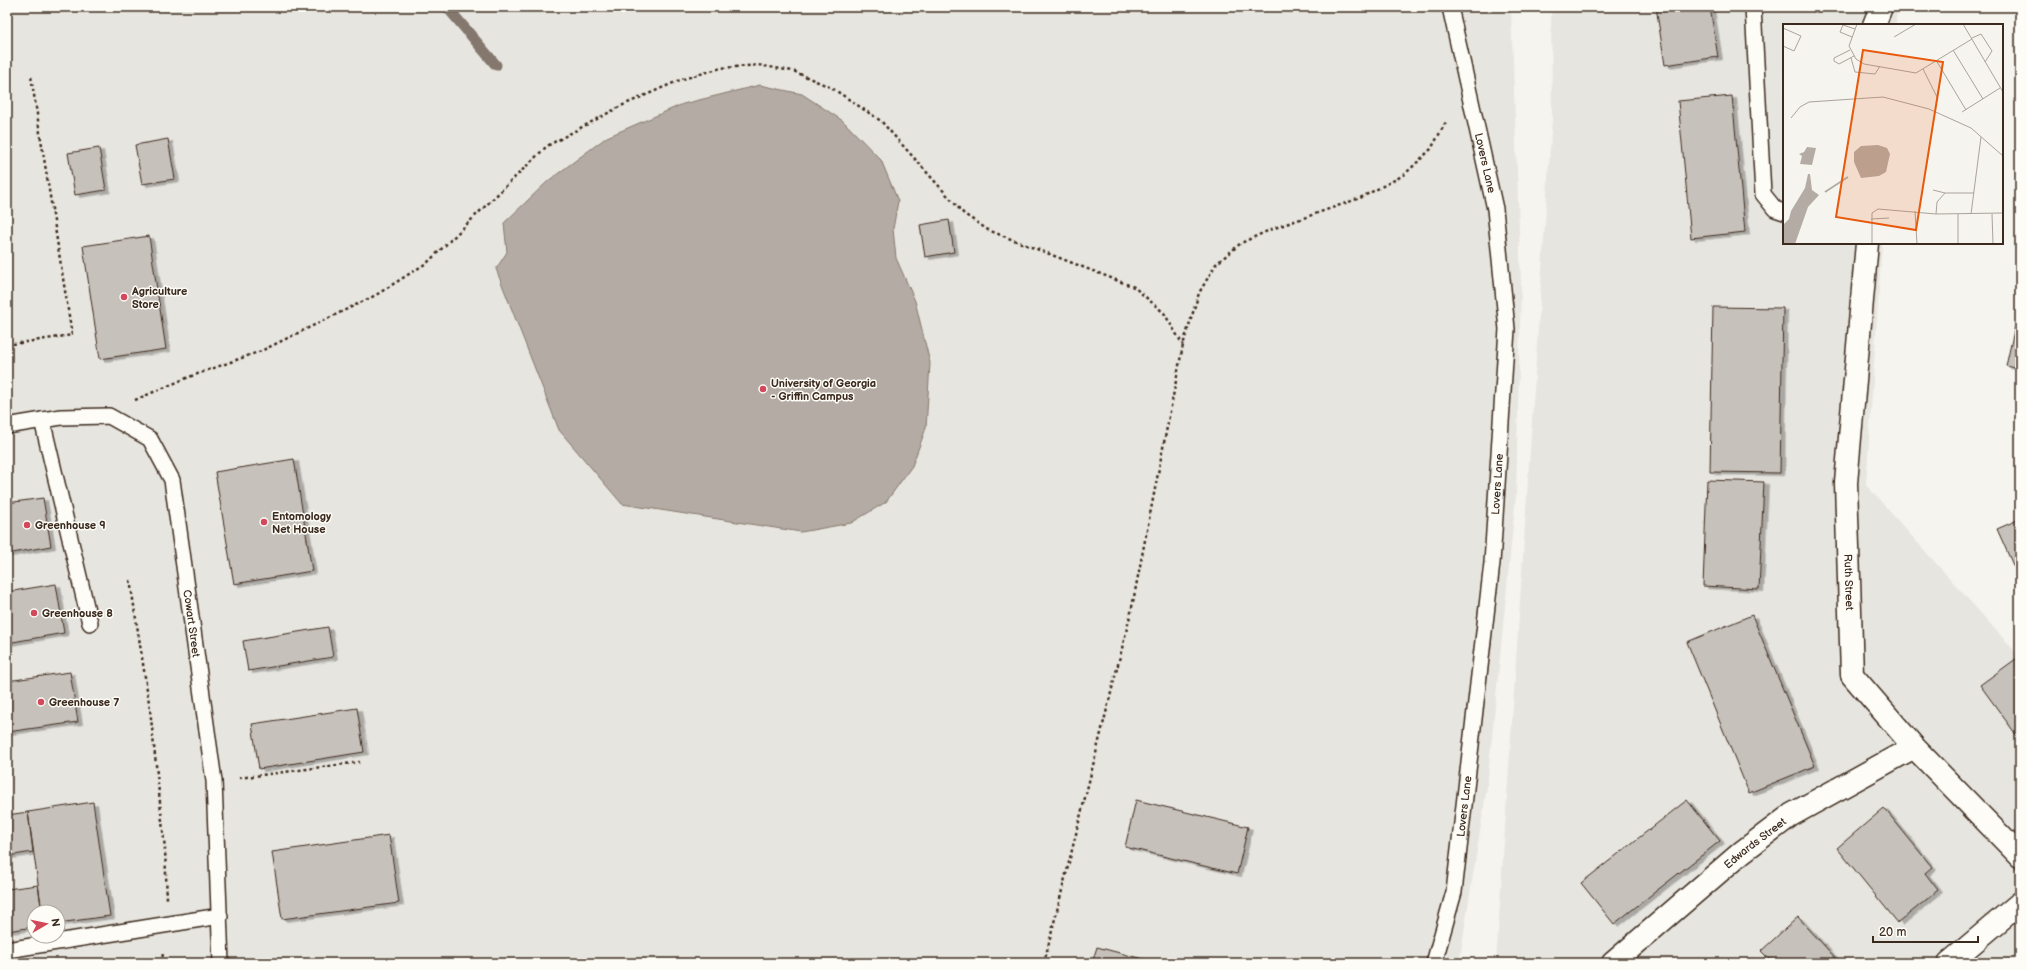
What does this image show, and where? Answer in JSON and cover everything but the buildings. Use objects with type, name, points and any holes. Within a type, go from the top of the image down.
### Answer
[{"type":"street","points":[[1874,24],[1881,7]]},
{"type":"street","name":"Ruth Street","points":[[1867,244],[1846,483],[1852,675],[1914,747],[2020,856]]},
{"type":"street","name":"Edwards Street","points":[[1613,963],[1742,852],[1791,815],[1914,747]]},
{"type":"street","points":[[1949,963],[2020,903]]},
{"type":"lane","name":"Lovers Lane","points":[[1434,963],[1454,892],[1489,587],[1507,329],[1495,209],[1450,7]]},
{"type":"lane","points":[[1753,7],[1763,194],[1775,209],[1783,212]]},
{"type":"lane","points":[[7,426],[61,417],[109,416]]},
{"type":"lane","name":"Cowart Street","points":[[109,416],[150,439],[172,480],[214,781],[221,963]]},
{"type":"lane","points":[[42,420],[90,623]]},
{"type":"lane","points":[[7,950],[220,916]]},
{"type":"path","points":[[109,416],[128,403],[189,377],[260,351],[376,295],[428,262],[548,146],[621,106],[680,80],[714,70],[758,65],[794,71],[832,88],[881,121],[964,214],[988,230],[1134,288],[1164,313],[1183,345]]},
{"type":"path","points":[[7,345],[72,335],[31,76]]},
{"type":"path","points":[[1044,963],[1131,612],[1183,345],[1199,293],[1216,264],[1241,243],[1272,229],[1360,198],[1404,175],[1431,149],[1449,116]]},
{"type":"path","points":[[130,580],[150,709],[165,849],[167,882],[166,924],[162,963]]},
{"type":"path","points":[[214,781],[360,762]]},
{"type":"shaded area","name":"University of Georgia - Griffin Campus","points":[[7,7],[1511,7],[1521,283],[1516,495],[1487,787],[1459,963],[7,963]]},
{"type":"shaded area","points":[[1551,7],[1897,7],[1896,24],[1783,24],[1783,244],[1882,244],[1866,485],[2020,657],[2020,963],[1496,963],[1552,118]]},
{"type":"shaded area","points":[[760,85],[802,94],[843,121],[881,160],[898,201],[893,229],[896,258],[915,301],[930,363],[926,428],[912,466],[886,502],[851,523],[801,532],[622,504],[559,430],[496,269],[507,252],[504,223],[548,181],[607,137],[683,104]]},
{"type":"waterway","points":[[447,7],[496,65]]},
{"type":"place","name":"Agriculture Store","points":[[124,297]]},
{"type":"place","name":"University of Georgia - Griffin Campus","points":[[763,389]]},
{"type":"place","name":"Entomology Net House","points":[[264,522]]},
{"type":"place","name":"Greenhouse 9","points":[[27,525]]},
{"type":"place","name":"Greenhouse 8","points":[[34,613]]},
{"type":"place","name":"Greenhouse 7","points":[[41,702]]}]
